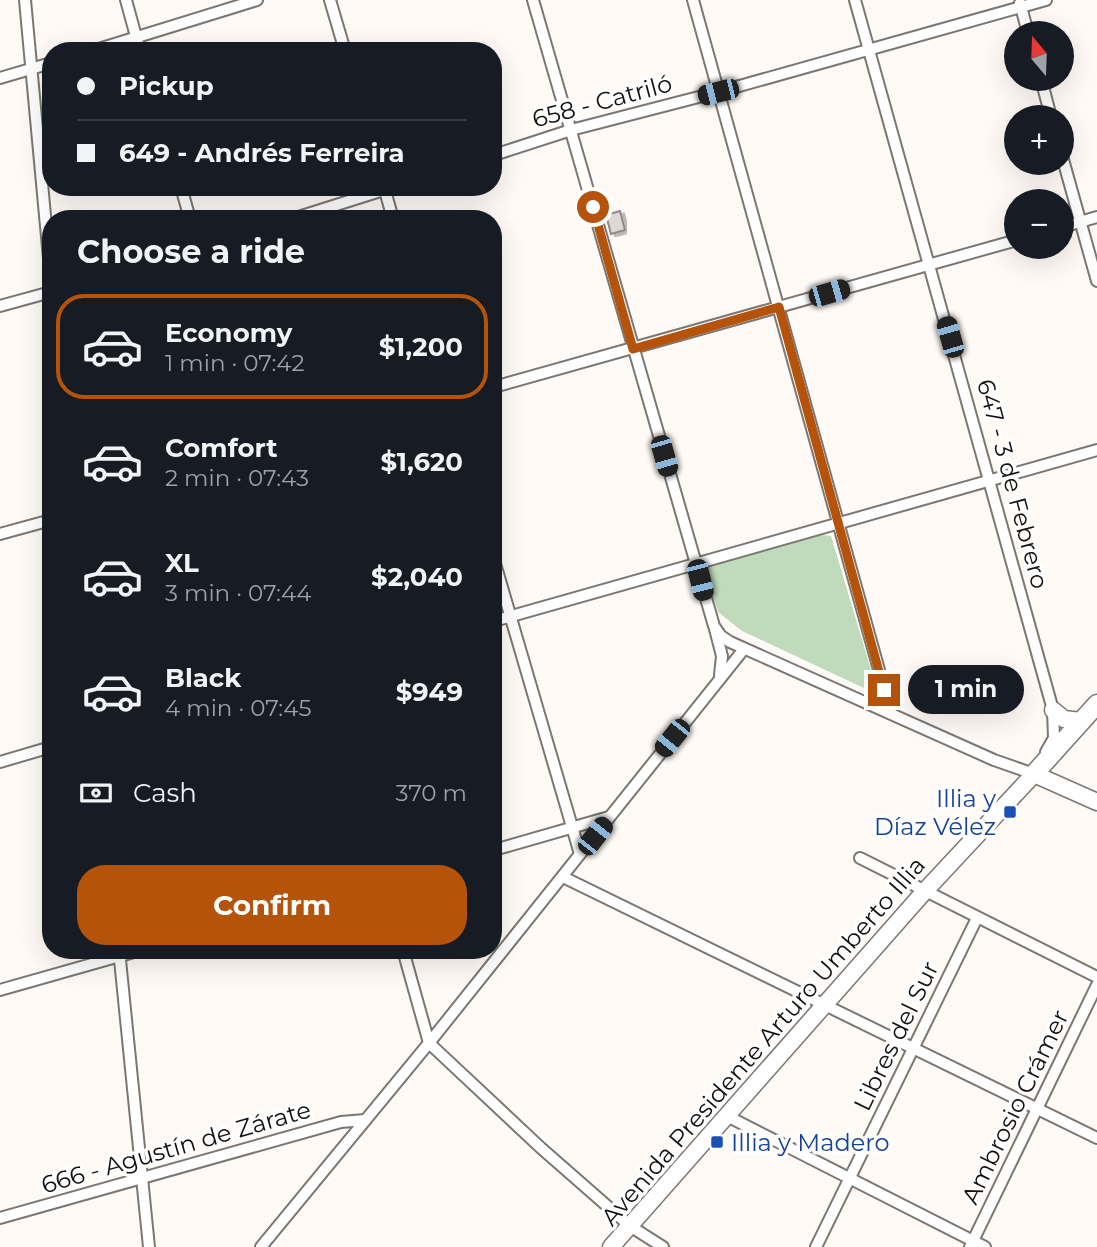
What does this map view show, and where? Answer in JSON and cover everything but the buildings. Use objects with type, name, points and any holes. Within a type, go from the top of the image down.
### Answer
[{"type":"main road","points":[[1097,704],[1089,721],[1034,774],[1097,802]]},
{"type":"main road","points":[[1053,710],[1064,719],[1089,721]]},
{"type":"main road","name":"Avenida Presidente Arturo Umberto Illia","points":[[611,1247],[924,892],[1034,774]]},
{"type":"street","points":[[25,0],[42,185]]},
{"type":"street","points":[[126,0],[137,42]]},
{"type":"street","points":[[120,42],[257,0]]},
{"type":"street","points":[[330,0],[342,42]]},
{"type":"street","points":[[533,0],[714,626],[723,665],[719,678]]},
{"type":"street","points":[[693,0],[891,713]]},
{"type":"street","name":"647 - 3 de Febrero","points":[[855,0],[1053,710],[1054,738],[1034,774]]},
{"type":"street","name":"658 - Catriló","points":[[502,152],[570,130],[869,50],[1020,4],[1046,0]]},
{"type":"street","points":[[1020,4],[1025,21]]},
{"type":"street","points":[[0,78],[42,66]]},
{"type":"street","points":[[1067,175],[1097,281]]},
{"type":"street","points":[[320,210],[362,196]]},
{"type":"street","points":[[1074,224],[1097,217]]},
{"type":"street","points":[[502,385],[1004,244]]},
{"type":"street","points":[[0,306],[42,294]]},
{"type":"street","points":[[502,618],[1097,450]]},
{"type":"street","points":[[0,534],[42,522]]},
{"type":"street","points":[[502,588],[580,854]]},
{"type":"street","points":[[714,626],[721,636],[744,649],[994,760],[1034,774]]},
{"type":"street","points":[[502,953],[744,649]]},
{"type":"street","points":[[0,762],[42,750]]},
{"type":"street","points":[[502,848],[610,817]]},
{"type":"street","points":[[860,858],[1097,977]]},
{"type":"street","points":[[563,877],[826,1003],[1097,1138]]},
{"type":"street","name":"Libres del Sur","points":[[816,1247],[977,918]]},
{"type":"street","points":[[0,990],[101,959]]},
{"type":"street","points":[[121,959],[149,1247]]},
{"type":"street","points":[[406,959],[429,1043],[630,1226],[663,1247]]},
{"type":"street","points":[[261,1247],[497,959]]},
{"type":"street","name":"Ambrosio Crámer","points":[[971,1244],[1097,985]]},
{"type":"street","points":[[727,1116],[971,1244],[985,1247]]},
{"type":"street","name":"666 - Agustín de Zárate","points":[[0,1218],[341,1122],[365,1120]]},
{"type":"green space","points":[[822,535],[831,536],[875,683],[866,689],[742,631],[718,612],[705,572],[709,566]]},
{"type":"place","name":"Illia y Díaz Vélez","points":[[1010,812]]},
{"type":"place","name":"Illia y Madero","points":[[717,1142]]},
{"type":"route","points":[[593,207],[633,349],[779,307],[884,690]]}]
